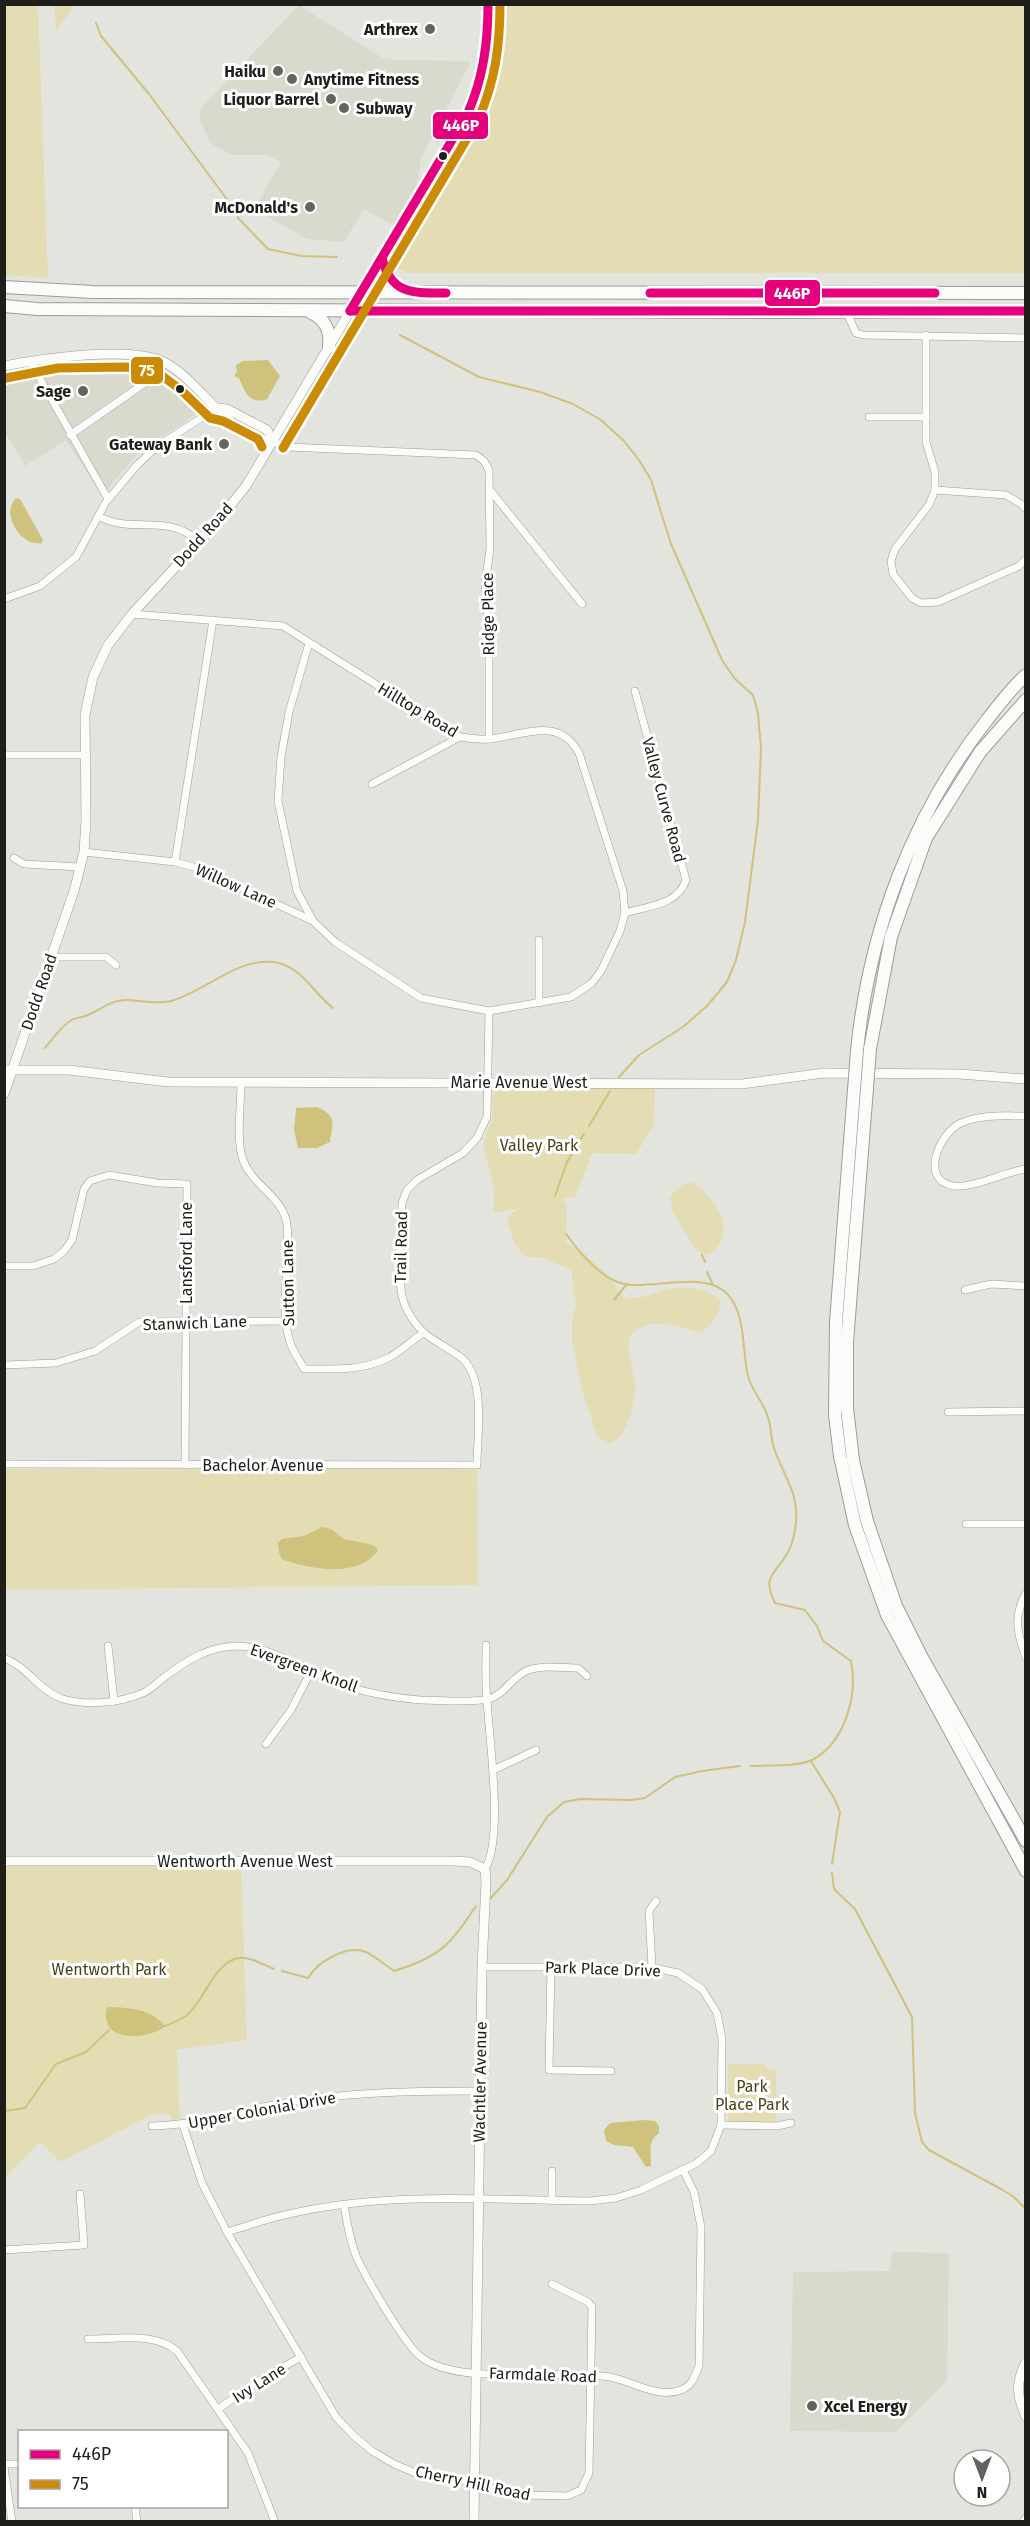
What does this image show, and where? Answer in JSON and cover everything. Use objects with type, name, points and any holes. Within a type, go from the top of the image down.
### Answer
[{"type":"highway","points":[[382,258],[385,272],[391,282],[411,293]]},
{"type":"highway","points":[[4,287],[92,292],[974,294]]},
{"type":"highway","points":[[847,312],[848,303],[856,298],[1026,292]]},
{"type":"highway","points":[[895,313],[949,307],[1026,305]]},
{"type":"highway","points":[[4,306],[66,309],[309,311],[895,313],[1026,311]]},
{"type":"highway","points":[[309,311],[325,323],[329,334],[329,347]]},
{"type":"highway","points":[[1025,676],[970,742],[946,779],[902,863],[867,975],[857,1051],[836,1322],[836,1415],[840,1456],[855,1525],[886,1615],[1026,1871]]},
{"type":"highway","points":[[1026,700],[980,752],[927,838],[891,937],[870,1049],[847,1342],[848,1408],[853,1460],[867,1521],[896,1606],[921,1656],[1026,1841]]},
{"type":"street","name":"Dodd Road","points":[[4,1094],[9,1070],[51,957],[84,852],[85,715],[93,677],[108,645],[132,614],[246,486],[467,115],[478,92],[488,48],[489,4]]},
{"type":"street","points":[[847,312],[856,333],[863,335],[1026,338]]},
{"type":"street","points":[[926,335],[926,442],[935,472],[935,490],[929,505],[895,549],[891,561],[893,574],[912,598],[921,603],[938,602],[1019,566],[1026,560]]},
{"type":"street","points":[[4,366],[57,356],[146,357],[165,363],[191,382],[223,417],[261,441],[273,442]]},
{"type":"street","points":[[30,361],[108,499]]},
{"type":"street","points":[[70,435],[155,376],[165,363]]},
{"type":"street","points":[[4,599],[40,586],[76,557],[108,499],[136,465],[159,445],[217,408]]},
{"type":"street","points":[[869,417],[926,417]]},
{"type":"street","name":"Ridge Place","points":[[273,442],[287,447],[476,455],[484,461],[489,470],[490,490],[490,549],[485,585],[489,637],[489,739]]},
{"type":"street","name":"Ridge Place","points":[[490,490],[582,604]]},
{"type":"street","points":[[935,490],[1006,495],[1026,509]]},
{"type":"street","points":[[98,516],[118,525],[174,526],[190,533],[199,541]]},
{"type":"street","name":"Hilltop Road","points":[[132,614],[283,626],[460,737],[489,739],[546,729],[561,733],[573,743],[579,753],[623,891],[625,913]]},
{"type":"street","points":[[175,862],[213,620]]},
{"type":"street","points":[[309,643],[289,712],[281,757],[278,801],[297,891],[313,921],[347,952],[421,998],[489,1011],[571,997],[592,983],[620,931],[625,913]]},
{"type":"street","name":"Valley Curve Road","points":[[625,913],[674,898],[682,890],[686,880],[635,691]]},
{"type":"street","points":[[372,784],[460,737]]},
{"type":"street","points":[[4,755],[84,754]]},
{"type":"street","name":"Willow Lane","points":[[84,852],[175,862],[201,868],[313,921]]},
{"type":"street","points":[[14,858],[24,864],[80,867]]},
{"type":"street","points":[[539,940],[539,1003]]},
{"type":"street","points":[[51,957],[106,957],[116,965]]},
{"type":"street","points":[[489,1011],[489,1082]]},
{"type":"street","name":"Marie Avenue West","points":[[9,1070],[69,1070],[168,1082],[742,1084],[824,1073],[959,1074],[1026,1079]]},
{"type":"street","name":"Sutton Lane","points":[[241,1082],[243,1160],[251,1175],[279,1204],[287,1223],[287,1321],[291,1345],[304,1369],[348,1369],[368,1365],[389,1358],[422,1334]]},
{"type":"street","name":"Trail Road","points":[[477,1420],[478,1389],[470,1368],[461,1357],[422,1334],[406,1307],[400,1291],[402,1203],[407,1190],[417,1180],[463,1153],[477,1138],[487,1117],[489,1082]]},
{"type":"street","points":[[1026,1116],[977,1118],[960,1123],[946,1134],[938,1147],[933,1163],[938,1177],[952,1186],[967,1185],[1026,1169]]},
{"type":"street","name":"Lansford Lane","points":[[4,1266],[33,1266],[54,1259],[64,1251],[72,1240],[84,1190],[90,1181],[109,1175],[158,1183],[187,1184],[185,1465]]},
{"type":"street","points":[[965,1290],[991,1284],[1026,1286]]},
{"type":"street","name":"Stanwich Lane","points":[[4,1365],[56,1363],[95,1351],[139,1322],[287,1321]]},
{"type":"street","points":[[948,1412],[1026,1410]]},
{"type":"street","name":"Bachelor Avenue","points":[[4,1464],[477,1465],[477,1420]]},
{"type":"street","points":[[966,1524],[1026,1524]]},
{"type":"street","points":[[1025,1656],[1017,1624],[1018,1608],[1026,1593]]},
{"type":"street","name":"Wachtler Avenue","points":[[474,2522],[482,1967],[485,1869],[490,1860],[492,1844],[493,1770],[487,1700],[486,1645]]},
{"type":"street","points":[[108,1646],[114,1701]]},
{"type":"street","name":"Evergreen Knoll","points":[[4,1658],[16,1662],[42,1687],[62,1698],[85,1703],[114,1701],[145,1692],[190,1658],[222,1647],[241,1646],[260,1649],[349,1686],[389,1696],[421,1700],[487,1700]]},
{"type":"street","points":[[487,1700],[498,1695],[524,1671],[539,1668],[578,1668],[587,1676]]},
{"type":"street","points":[[266,1744],[291,1710],[311,1671]]},
{"type":"street","points":[[493,1770],[536,1750]]},
{"type":"street","name":"Wentworth Avenue West","points":[[4,1861],[454,1860],[470,1862],[485,1869]]},
{"type":"street","points":[[651,1967],[649,1911],[656,1900]]},
{"type":"street","points":[[551,1966],[549,2070],[611,2071]]},
{"type":"street","name":"Park Place Drive","points":[[227,2232],[289,2213],[409,2199],[616,2198],[641,2190],[683,2170],[697,2163],[711,2151],[721,2125],[722,2039],[717,2013],[702,1989],[678,1973],[651,1967],[482,1967]]},
{"type":"street","name":"Upper Colonial Drive","points":[[152,2126],[183,2125],[278,2104],[338,2096],[412,2091],[480,2091]]},
{"type":"street","points":[[721,2125],[777,2126],[791,2123]]},
{"type":"street","name":"Cherry Hill Road","points":[[183,2125],[202,2183],[227,2232],[336,2417],[372,2451],[394,2464],[418,2474],[474,2481],[499,2491],[525,2496],[567,2496],[581,2490],[589,2473],[592,2307],[588,2302],[552,2284]]},
{"type":"street","name":"Farmdale Road","points":[[344,2205],[357,2258],[407,2343],[421,2357],[437,2367],[454,2372],[612,2377],[645,2389],[665,2392],[680,2391],[692,2384],[699,2366],[701,2227],[694,2192],[683,2170]]},
{"type":"street","points":[[552,2171],[552,2200]]},
{"type":"street","points":[[4,2250],[84,2245],[80,2194]]},
{"type":"street","points":[[88,2339],[152,2340],[173,2348],[185,2360],[248,2453],[275,2522]]},
{"type":"street","name":"Ivy Lane","points":[[218,2409],[260,2380],[301,2357]]},
{"type":"street","points":[[1026,2362],[1017,2384],[1018,2400],[1026,2417]]},
{"type":"street","points":[[4,2466],[12,2522]]},
{"type":"shaded area","points":[[299,5],[381,57],[395,60],[471,61],[421,159],[417,185],[393,225],[364,209],[344,242],[307,239],[254,209],[281,162],[266,155],[232,155],[210,143],[199,117],[202,107]]},
{"type":"shaded area","points":[[268,360],[280,376],[267,399],[252,399],[243,388],[239,378],[234,376],[237,371],[236,365],[243,361]]},
{"type":"shaded area","points":[[64,361],[144,363],[170,371],[205,408],[137,454],[102,496],[66,440],[25,466],[5,432],[5,371]]},
{"type":"shaded area","points":[[16,498],[20,499],[43,540],[42,543],[27,540],[15,528],[10,512]]},
{"type":"shaded area","points":[[317,1107],[331,1117],[330,1142],[317,1148],[298,1148],[294,1130],[296,1108]]},
{"type":"shaded area","points":[[322,1527],[331,1529],[344,1539],[373,1545],[378,1550],[370,1559],[346,1568],[319,1568],[282,1559],[278,1543],[282,1539],[304,1536]]},
{"type":"shaded area","points":[[107,2007],[146,2012],[165,2026],[147,2034],[126,2036],[110,2027],[106,2019]]},
{"type":"shaded area","points":[[655,2121],[659,2126],[659,2133],[652,2140],[650,2148],[651,2166],[646,2167],[633,2147],[614,2145],[606,2141],[604,2130],[610,2123]]},
{"type":"shaded area","points":[[892,2252],[949,2253],[947,2381],[896,2432],[790,2431],[793,2272],[890,2271]]},
{"type":"green space","points":[[4,5],[38,5],[48,278],[5,275]]},
{"type":"green space","points":[[54,5],[75,5],[56,31],[56,30]]},
{"type":"green space","points":[[501,5],[1025,5],[1025,273],[407,273],[397,268],[394,260],[470,142],[493,92],[500,60]]},
{"type":"green space","name":"Valley Park","points":[[493,1086],[655,1088],[654,1125],[636,1154],[592,1153],[576,1196],[563,1199],[567,1208],[566,1242],[599,1266],[623,1298],[641,1297],[676,1288],[690,1288],[715,1296],[720,1299],[720,1305],[715,1319],[700,1333],[671,1325],[654,1324],[637,1330],[629,1337],[629,1352],[636,1386],[631,1414],[622,1436],[609,1444],[597,1436],[583,1393],[572,1343],[572,1318],[576,1306],[571,1270],[541,1257],[527,1257],[515,1245],[507,1221],[510,1214],[521,1208],[494,1213],[494,1187],[483,1144],[492,1119]]},
{"type":"green space","points":[[692,1182],[711,1199],[723,1221],[722,1238],[719,1245],[713,1252],[702,1255],[696,1250],[672,1210],[670,1197],[680,1187]]},
{"type":"green space","points":[[477,1465],[478,1585],[5,1590],[5,1469],[471,1469]]},
{"type":"green space","name":"Wentworth Park","points":[[5,1863],[241,1865],[247,2040],[177,2050],[180,2119],[171,2120],[170,2114],[151,2115],[60,2162],[40,2142],[5,2178]]},
{"type":"green space","name":"Park Place Park","points":[[728,2064],[766,2064],[766,2069],[776,2069],[776,2122],[728,2122]]},
{"type":"waterway","points":[[96,23],[101,36],[149,94],[229,202],[238,210],[238,218],[268,249],[301,256],[337,257]]},
{"type":"waterway","points":[[400,335],[479,377],[540,392],[573,404],[601,420],[624,441],[651,480],[671,544],[722,660],[735,679],[753,695],[758,713],[761,749],[758,820],[745,922],[736,960],[727,982],[707,1006],[683,1027],[639,1055],[619,1077]]},
{"type":"waterway","points":[[45,1048],[71,1020],[114,1002],[125,1000],[171,1001],[184,997],[233,970],[259,962],[273,962],[291,968],[333,1008]]},
{"type":"waterway","points":[[589,1126],[610,1091]]},
{"type":"waterway","points":[[555,1196],[567,1162],[584,1134]]},
{"type":"waterway","points":[[566,1234],[591,1264],[615,1281],[636,1285],[680,1282],[708,1284],[720,1288],[730,1297],[739,1315],[748,1376],[768,1416],[774,1448],[795,1501],[795,1531],[786,1556],[770,1580],[772,1596],[775,1603],[805,1610],[817,1626],[823,1641],[851,1661],[853,1674],[846,1717],[841,1730],[823,1752],[812,1760],[799,1764],[751,1766]]},
{"type":"waterway","points":[[702,1255],[705,1262]]},
{"type":"waterway","points":[[707,1272],[713,1285]]},
{"type":"waterway","points":[[614,1300],[627,1284]]},
{"type":"waterway","points":[[811,1761],[840,1812],[832,1864]]},
{"type":"waterway","points":[[490,1899],[507,1880],[547,1817],[564,1802],[580,1799],[645,1798],[675,1777],[740,1766]]},
{"type":"waterway","points":[[832,1873],[834,1889],[855,1909],[912,2017],[915,2113],[922,2142],[929,2150],[1014,2197],[1026,2209]]},
{"type":"waterway","points":[[282,1971],[308,1978],[325,1961],[350,1950],[366,1952],[394,1971],[410,1966],[433,1955],[451,1940],[476,1906]]},
{"type":"waterway","points":[[165,2026],[186,2016],[199,2001],[216,1974],[230,1961],[247,1958],[274,1969]]},
{"type":"waterway","points":[[4,2111],[25,2108],[56,2064],[86,2052],[109,2030]]},
{"type":"transit line","name":"446P","points":[[350,311],[467,115],[484,61],[488,4]]},
{"type":"transit line","name":"75","points":[[283,448],[478,120],[489,92],[495,64],[500,4]]},
{"type":"transit line","name":"446P","points":[[382,258],[391,279],[405,289],[423,293],[446,293]]},
{"type":"transit line","name":"446P","points":[[650,293],[935,293]]},
{"type":"transit line","name":"446P","points":[[350,311],[1026,311]]},
{"type":"transit line","name":"75","points":[[6,378],[58,368],[126,367],[157,372],[181,390],[210,418],[223,421],[258,439],[262,447]]},
{"type":"place","name":"Arthrex","points":[[430,29]]},
{"type":"place","name":"Haiku","points":[[278,71]]},
{"type":"place","name":"Anytime Fitness","points":[[292,79]]},
{"type":"place","name":"Liquor Barrel","points":[[331,99]]},
{"type":"place","name":"Subway","points":[[344,108]]},
{"type":"place","name":"McDonald's","points":[[310,207]]},
{"type":"place","name":"Sage","points":[[83,391]]},
{"type":"place","name":"Gateway Bank","points":[[224,444]]},
{"type":"place","name":"Xcel Energy","points":[[812,2406]]}]
